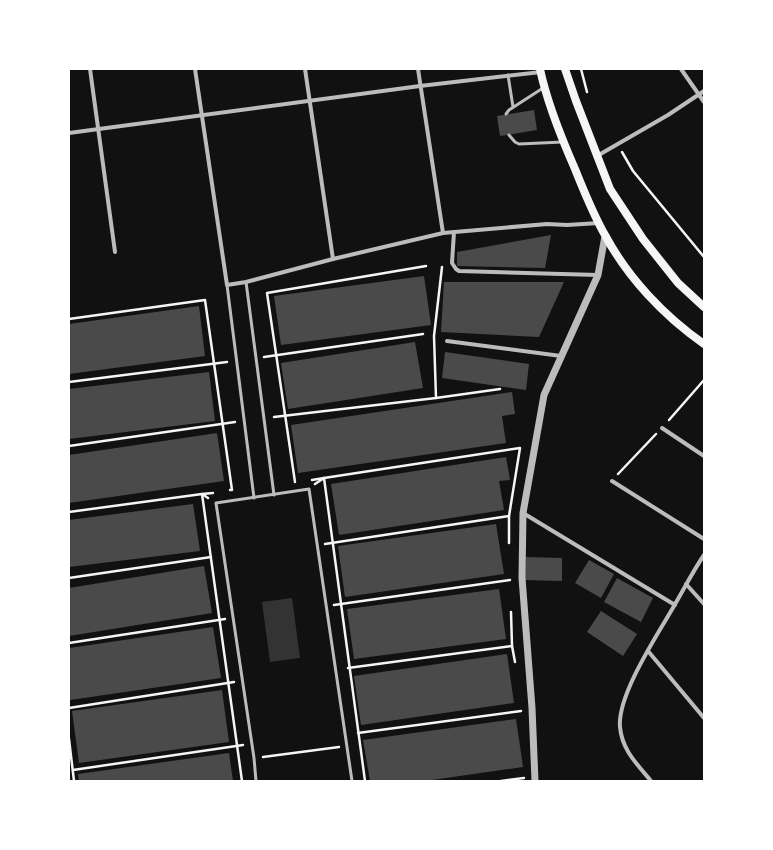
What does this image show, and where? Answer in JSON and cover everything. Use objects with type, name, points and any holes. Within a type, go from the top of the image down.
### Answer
[{"type":"main road","points":[[566,69],[576,101],[610,189],[643,240],[678,283],[704,307]]},
{"type":"main road","points":[[540,70],[563,142],[605,236],[626,269],[649,297],[675,321],[704,344]]},
{"type":"street","points":[[90,69],[115,252]]},
{"type":"street","points":[[195,69],[227,285],[246,282],[333,259],[444,233],[547,224],[598,223]]},
{"type":"street","points":[[305,69],[333,259]]},
{"type":"street","points":[[418,69],[444,233]]},
{"type":"street","points":[[681,69],[704,102]]},
{"type":"street","points":[[69,133],[540,70]]},
{"type":"street","points":[[597,156],[668,115],[704,91]]},
{"type":"street","points":[[454,232],[452,263],[459,271],[598,276]]},
{"type":"street","points":[[535,781],[532,708],[522,578],[523,513],[544,395],[598,276],[605,236]]},
{"type":"street","points":[[446,341],[561,356]]},
{"type":"street","points":[[662,428],[704,456]]},
{"type":"street","points":[[612,480],[704,539]]},
{"type":"street","points":[[523,513],[675,605]]},
{"type":"street","points":[[651,781],[628,754],[622,739],[619,725],[621,712],[626,695],[648,651],[686,584],[704,556]]},
{"type":"street","points":[[686,584],[704,604]]},
{"type":"street","points":[[648,651],[704,718]]},
{"type":"lane","points":[[508,75],[513,107]]},
{"type":"lane","points":[[506,114],[513,107],[545,87]]},
{"type":"lane","points":[[509,135],[519,144],[563,142]]},
{"type":"lane","points":[[246,282],[274,495]]},
{"type":"lane","points":[[227,285],[254,498]]},
{"type":"lane","points":[[256,781],[243,680],[216,503],[309,490],[352,781]]},
{"type":"path","points":[[617,145],[633,171],[704,257]]},
{"type":"path","points":[[442,262],[434,336],[436,398],[500,389]]},
{"type":"path","points":[[302,481],[294,482],[267,292],[426,266]]},
{"type":"path","points":[[69,319],[205,300]]},
{"type":"path","points":[[309,480],[520,448]]},
{"type":"path","points":[[309,490],[324,478]]},
{"type":"path","points":[[324,478],[365,781]]},
{"type":"path","points":[[69,512],[202,494],[216,503]]},
{"type":"path","points":[[317,545],[509,516]]},
{"type":"path","points":[[69,578],[224,555]]},
{"type":"path","points":[[326,606],[510,580]]},
{"type":"path","points":[[69,643],[233,617]]},
{"type":"path","points":[[336,669],[512,646]]},
{"type":"path","points":[[69,708],[243,680]]},
{"type":"path","points":[[345,735],[522,711]]},
{"type":"path","points":[[69,739],[74,781]]},
{"type":"path","points":[[73,770],[252,744]]},
{"type":"path","points":[[254,758],[347,746]]},
{"type":"path","points":[[501,781],[526,778]]},
{"type":"shaded area","points":[[292,598],[300,658],[270,662],[262,602]]},
{"type":"building","points":[[534,110],[537,130],[500,136],[497,116]]},
{"type":"building","points":[[551,235],[545,268],[457,266],[457,252]]},
{"type":"building","points":[[424,276],[431,325],[281,345],[274,296]]},
{"type":"building","points":[[444,282],[564,282],[539,337],[441,332]]},
{"type":"building","points":[[199,306],[205,356],[69,374],[69,324]]},
{"type":"building","points":[[415,342],[423,388],[288,409],[281,363]]},
{"type":"building","points":[[445,352],[529,364],[526,390],[442,378]]},
{"type":"building","points":[[209,372],[215,421],[69,439],[69,389]]},
{"type":"building","points":[[512,392],[515,414],[502,416],[506,443],[298,473],[291,425]]},
{"type":"building","points":[[217,433],[224,481],[69,503],[69,455]]},
{"type":"building","points":[[506,457],[510,480],[499,481],[504,510],[339,535],[331,484]]},
{"type":"building","points":[[193,504],[200,551],[69,567],[69,520]]},
{"type":"building","points":[[496,524],[504,574],[345,597],[338,546]]},
{"type":"building","points":[[526,557],[562,558],[562,581],[525,580]]},
{"type":"building","points":[[589,560],[614,574],[601,598],[575,583]]},
{"type":"building","points":[[204,566],[212,613],[69,636],[69,588]]},
{"type":"building","points":[[617,578],[653,598],[641,622],[604,602]]},
{"type":"building","points":[[499,589],[506,639],[354,659],[347,609]]},
{"type":"building","points":[[601,611],[637,634],[623,656],[587,632]]},
{"type":"building","points":[[213,627],[221,678],[70,700],[69,648]]},
{"type":"building","points":[[507,654],[514,703],[361,725],[354,676]]},
{"type":"building","points":[[222,690],[229,742],[79,763],[72,711]]},
{"type":"building","points":[[516,719],[523,767],[425,781],[370,781],[363,740]]},
{"type":"building","points":[[229,753],[233,781],[79,781],[78,774]]}]
